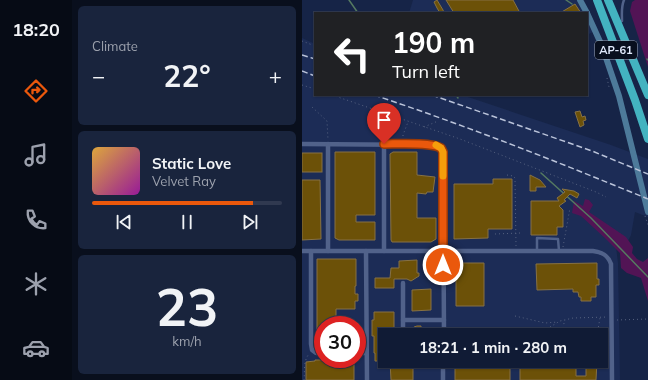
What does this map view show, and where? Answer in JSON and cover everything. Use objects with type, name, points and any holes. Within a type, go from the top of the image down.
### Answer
[{"type":"highway","points":[[592,0],[607,39],[635,100]]},
{"type":"highway","name":"AP-61","points":[[597,0],[635,100],[648,139]]},
{"type":"highway","name":"AP-61","points":[[608,0],[648,95]]},
{"type":"highway","points":[[614,0],[635,55],[648,95]]},
{"type":"main road","points":[[580,0],[586,12]]},
{"type":"main road","points":[[588,15],[611,69],[647,209]]},
{"type":"street","points":[[302,144],[402,144],[430,145],[441,148],[443,152],[444,328]]},
{"type":"street","points":[[328,144],[328,251]]},
{"type":"street","points":[[384,144],[384,251]]},
{"type":"street","points":[[302,251],[596,251],[604,254],[610,259],[611,264],[612,380]]},
{"type":"street","points":[[311,251],[312,350]]},
{"type":"street","points":[[366,251],[366,316]]},
{"type":"street","points":[[403,283],[403,328]]},
{"type":"street","points":[[403,320],[444,320]]},
{"type":"street","points":[[366,368],[366,380]]},
{"type":"street","points":[[443,380],[444,368]]},
{"type":"lane","points":[[622,21],[624,0]]},
{"type":"lane","points":[[537,251],[537,238],[558,239],[561,251]]},
{"type":"path","points":[[302,41],[314,46]]},
{"type":"path","points":[[302,85],[314,89]]},
{"type":"path","points":[[335,96],[460,139],[606,197]]},
{"type":"path","points":[[312,107],[327,121],[328,144]]},
{"type":"path","points":[[402,144],[403,135],[408,121]]},
{"type":"path","points":[[424,127],[438,121]]},
{"type":"path","points":[[507,175],[514,176],[515,178],[516,251]]},
{"type":"path","points":[[561,251],[570,208]]},
{"type":"path","points":[[495,234],[520,233]]},
{"type":"path","points":[[515,316],[545,323],[559,322]]},
{"type":"path","points":[[598,328],[600,317]]},
{"type":"path","points":[[550,327],[559,322],[573,318],[600,317],[648,319]]},
{"type":"path","points":[[563,328],[565,320]]},
{"type":"path","points":[[304,380],[305,364],[307,357],[312,350]]},
{"type":"shaded area","points":[[413,0],[583,0],[598,29],[588,34],[588,12],[409,12]]},
{"type":"shaded area","points":[[635,0],[648,0],[648,67],[630,11],[632,2]]},
{"type":"shaded area","points":[[302,38],[314,44],[314,96],[465,96],[648,159],[648,217],[635,212],[631,235],[626,245],[614,230],[618,263],[620,380],[302,380]]},
{"type":"shaded area","points":[[585,199],[589,200],[593,205],[589,212],[626,237],[633,247],[632,253],[637,259],[643,262],[648,258],[648,301],[641,278],[627,273],[621,268],[620,253],[581,216],[572,213],[574,201],[583,206]]},
{"type":"building","points":[[437,0],[444,12],[439,12],[434,2]]},
{"type":"building","points":[[446,0],[513,0],[519,12],[453,12]]},
{"type":"building","points":[[575,4],[580,12],[562,12]]},
{"type":"building","points":[[580,111],[582,117],[585,116],[586,120],[583,121],[584,125],[580,127],[575,112]]},
{"type":"building","points":[[335,152],[375,152],[375,215],[356,215],[356,222],[375,222],[375,240],[339,240],[335,238]]},
{"type":"building","points":[[393,152],[417,152],[417,175],[435,177],[433,192],[427,192],[426,194],[417,193],[417,218],[436,218],[436,239],[431,242],[392,242],[391,240],[390,154]]},
{"type":"building","points":[[302,153],[322,153],[322,172],[302,172]]},
{"type":"building","points":[[530,175],[540,180],[546,187],[536,187],[536,191],[530,191]]},
{"type":"building","points":[[493,179],[512,179],[512,229],[488,229],[488,238],[454,239],[454,184],[493,184]]},
{"type":"building","points":[[302,180],[320,180],[321,239],[302,240]]},
{"type":"building","points":[[562,189],[574,191],[579,194],[577,198],[570,194],[564,200],[566,201],[559,206],[563,210],[563,227],[557,227],[557,235],[531,235],[531,201],[559,201],[557,198],[565,192]]},
{"type":"building","points":[[317,259],[356,259],[355,294],[358,294],[358,301],[355,301],[355,309],[336,309],[336,316],[317,316]]},
{"type":"building","points":[[417,260],[417,273],[419,273],[419,276],[411,281],[407,279],[394,279],[394,288],[375,288],[375,278],[390,278],[391,268],[399,268],[399,261]]},
{"type":"building","points":[[461,263],[484,263],[484,306],[456,306],[456,268]]},
{"type":"building","points":[[597,263],[597,279],[599,279],[599,285],[596,285],[596,297],[591,297],[591,301],[581,301],[581,297],[579,297],[578,292],[573,292],[573,289],[537,290],[536,264]]},
{"type":"building","points":[[431,289],[431,310],[412,311],[412,290]]},
{"type":"building","points":[[374,312],[394,312],[394,328],[378,328],[378,361],[375,361],[374,336],[372,336],[372,320],[374,320]]},
{"type":"building","points":[[421,326],[421,328],[414,328]]},
{"type":"building","points":[[314,361],[314,368],[354,368],[354,380],[306,380],[306,362]]},
{"type":"building","points":[[390,368],[413,368],[413,380],[391,380]]},
{"type":"building","points":[[455,368],[510,368],[510,380],[455,380]]},
{"type":"building","points":[[520,368],[576,368],[576,376],[586,376],[586,368],[597,368],[596,380],[520,380]]},
{"type":"waterway","points":[[349,0],[357,12]]},
{"type":"waterway","points":[[566,0],[572,4]]},
{"type":"waterway","points":[[541,173],[591,218],[648,277]]},
{"type":"railway","points":[[302,55],[314,59]]},
{"type":"railway","points":[[302,71],[314,76]]},
{"type":"railway","points":[[377,96],[512,145],[648,199]]},
{"type":"railway","points":[[435,96],[592,151],[648,174]]},
{"type":"slow traffic","points":[[436,145],[441,148],[443,152],[443,176]]},
{"type":"route","points":[[384,144],[438,146],[443,152],[443,265]]}]
